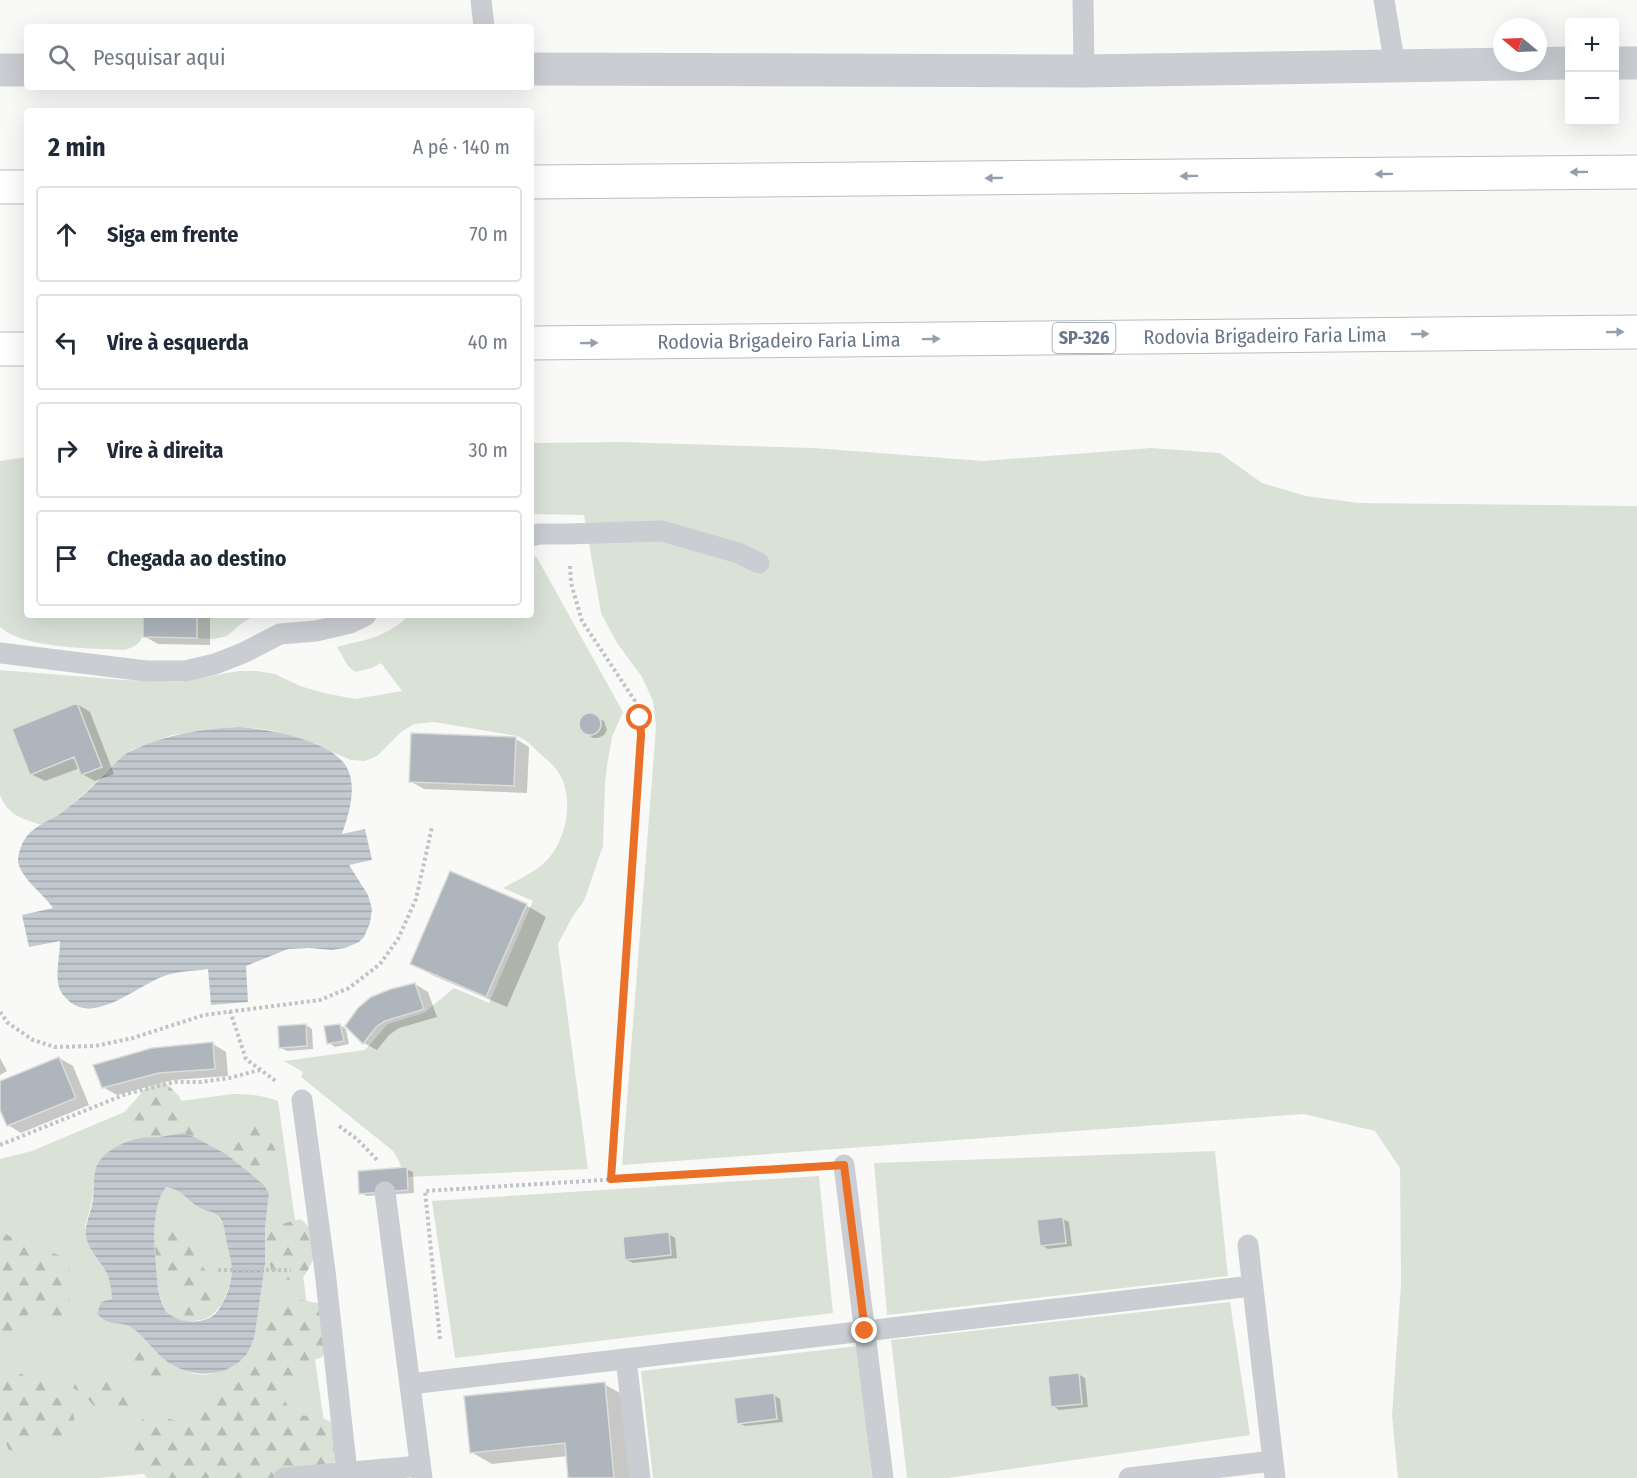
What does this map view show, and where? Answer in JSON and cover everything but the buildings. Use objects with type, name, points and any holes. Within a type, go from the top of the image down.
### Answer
[{"type":"highway","points":[[534,182],[1637,172]]},
{"type":"highway","points":[[0,187],[24,187]]},
{"type":"highway","name":"Rodovia Brigadeiro Faria Lima","points":[[534,343],[1637,332]]},
{"type":"highway","points":[[0,349],[24,348]]},
{"type":"street","points":[[534,69],[1084,71],[1565,63]]},
{"type":"street","points":[[1619,63],[1637,63]]},
{"type":"street","points":[[0,70],[24,70]]},
{"type":"lane","points":[[481,0],[484,24]]},
{"type":"lane","points":[[1083,0],[1084,71]]},
{"type":"lane","points":[[1384,0],[1395,66]]},
{"type":"lane","points":[[534,535],[662,531],[738,553],[759,563]]},
{"type":"lane","points":[[0,653],[147,671],[185,671],[234,657],[280,634],[316,631],[350,623],[360,618]]},
{"type":"lane","points":[[302,1100],[325,1271],[346,1472]]},
{"type":"lane","points":[[844,1165],[884,1478]]},
{"type":"lane","points":[[284,1478],[346,1472],[421,1472],[385,1192]]},
{"type":"lane","points":[[1129,1478],[1274,1470],[1248,1245]]},
{"type":"lane","points":[[410,1384],[1252,1286]]},
{"type":"lane","points":[[626,1359],[640,1478]]},
{"type":"path","points":[[567,534],[571,583],[582,621],[635,701],[640,718],[640,747],[611,1179]]},
{"type":"path","points":[[0,1012],[8,1023],[33,1040],[55,1047],[95,1046],[134,1038],[204,1016],[320,1000],[349,988],[380,964],[398,939],[416,899],[432,827]]},
{"type":"path","points":[[0,1145],[126,1094],[175,1082],[201,1082],[260,1070]]},
{"type":"path","points":[[444,1380],[425,1191],[844,1165]]},
{"type":"path","points":[[218,1270],[278,1270]]},
{"type":"green space","points":[[621,442],[814,448],[983,461],[1151,448],[1220,453],[1262,483],[1306,496],[1359,503],[1637,506],[1637,1478],[1398,1478],[1392,1416],[1401,1283],[1400,1168],[1375,1131],[1304,1114],[622,1165],[656,727],[653,701],[642,677],[617,643],[601,613],[584,515],[534,514],[534,443]]},
{"type":"green space","points":[[24,457],[24,618],[143,618],[142,637],[136,645],[124,650],[59,646],[25,640],[0,627],[0,461]]},
{"type":"green space","points":[[536,556],[623,712],[612,737],[607,766],[603,846],[584,901],[558,944],[588,1169],[407,1177],[393,1151],[301,1077],[303,1072],[284,1061],[365,1050],[388,1024],[424,1013],[454,988],[489,1003],[533,901],[503,888],[529,874],[547,860],[557,846],[565,826],[567,805],[564,784],[560,775],[522,738],[434,722],[414,724],[401,732],[377,756],[365,761],[351,760],[316,744],[269,730],[239,727],[172,735],[131,750],[68,808],[42,825],[12,812],[0,795],[0,670],[179,682],[238,671],[257,671],[275,674],[300,686],[324,693],[355,699],[402,691],[381,663],[355,672],[348,666],[337,647],[384,633],[406,618],[534,618],[534,557]],"holes":[[[77,703],[102,767],[81,775],[74,757],[30,774],[12,729]],[[588,713],[598,716],[601,722],[600,729],[591,736],[585,735],[578,726],[579,719]]]},
{"type":"green space","points":[[197,618],[251,618],[227,636],[214,639],[197,638]]},
{"type":"green space","points":[[166,1083],[179,1096],[185,1109],[192,1115],[199,1130],[194,1137],[183,1133],[160,1138],[141,1138],[124,1125],[121,1116],[145,1089]]},
{"type":"green space","points":[[232,1094],[256,1095],[278,1101],[329,1457],[98,1478],[0,1478],[0,1159],[32,1151],[136,1107]],"holes":[[[245,1168],[263,1184],[269,1193],[265,1228],[265,1264],[255,1334],[246,1354],[238,1362],[217,1372],[206,1375],[195,1374],[173,1365],[130,1325],[107,1322],[112,1299],[110,1281],[91,1250],[85,1226],[92,1202],[94,1178]]]},
{"type":"green space","points":[[246,1119],[255,1122],[275,1149],[276,1155],[272,1169],[264,1176],[254,1180],[205,1145],[217,1137],[227,1137],[238,1124]]},
{"type":"green space","points":[[1215,1151],[1228,1276],[887,1315],[874,1163]],"holes":[[[1063,1217],[1066,1243],[1040,1246],[1037,1220]]]},
{"type":"green space","points":[[819,1176],[833,1313],[455,1358],[432,1201]],"holes":[[[669,1233],[670,1255],[625,1260],[623,1237]]]},
{"type":"green space","points":[[166,1187],[186,1195],[197,1207],[216,1214],[224,1224],[232,1259],[232,1279],[221,1306],[185,1320],[174,1318],[166,1310],[156,1275],[154,1231],[156,1208]]},
{"type":"green space","points":[[300,1219],[311,1232],[316,1248],[310,1267],[298,1282],[272,1274],[269,1261],[260,1255],[260,1232],[272,1224]]},
{"type":"green space","points":[[0,1231],[10,1236],[29,1235],[44,1249],[66,1261],[70,1271],[65,1279],[64,1288],[72,1305],[70,1314],[57,1327],[48,1326],[46,1316],[40,1308],[31,1312],[11,1333],[0,1337]]},
{"type":"green space","points":[[176,1231],[186,1239],[207,1273],[226,1294],[219,1308],[205,1319],[184,1321],[179,1314],[184,1294],[179,1291],[167,1291],[157,1279],[155,1243]]},
{"type":"green space","points":[[281,1297],[329,1305],[327,1352],[320,1358],[310,1361],[298,1382],[284,1398],[291,1414],[319,1417],[335,1425],[341,1450],[328,1474],[320,1478],[147,1478],[133,1452],[132,1437],[138,1424],[143,1419],[151,1417],[188,1421],[215,1392],[233,1387],[258,1359],[266,1321],[274,1303]]},
{"type":"green space","points":[[1230,1302],[1250,1435],[948,1478],[907,1478],[891,1340]],"holes":[[[1078,1373],[1082,1404],[1051,1407],[1048,1376]]]},
{"type":"green space","points":[[149,1328],[173,1360],[165,1371],[167,1380],[164,1389],[160,1390],[151,1386],[125,1359],[124,1355],[133,1339]]},
{"type":"green space","points":[[858,1346],[872,1478],[653,1478],[641,1371]]},
{"type":"green space","points":[[11,1372],[47,1381],[52,1386],[55,1396],[73,1413],[73,1424],[59,1445],[39,1441],[17,1453],[9,1450],[3,1429],[1,1389]]},
{"type":"green space","points":[[107,1373],[115,1375],[133,1400],[130,1409],[122,1413],[118,1414],[95,1407],[73,1388],[75,1384],[89,1382]]},
{"type":"shaded area","points":[[239,727],[281,733],[312,743],[338,757],[346,766],[350,774],[352,791],[350,809],[342,834],[365,829],[372,860],[349,865],[368,895],[372,909],[370,923],[364,937],[359,942],[345,948],[288,949],[246,966],[248,1002],[211,1005],[208,969],[167,975],[106,1005],[93,1008],[81,1007],[70,1002],[61,992],[58,981],[60,941],[29,947],[22,915],[53,908],[23,874],[20,867],[19,855],[25,838],[34,829],[74,803],[129,752],[146,744],[185,733]]},
{"type":"shaded area","points":[[183,1133],[226,1154],[263,1184],[269,1193],[265,1228],[265,1264],[255,1334],[246,1355],[237,1363],[228,1369],[207,1374],[175,1366],[165,1360],[131,1327],[104,1320],[97,1314],[101,1302],[112,1299],[108,1275],[91,1249],[86,1234],[93,1200],[96,1168],[103,1157],[121,1144],[141,1138]],"holes":[[[166,1187],[172,1188],[195,1205],[217,1215],[224,1226],[232,1264],[231,1280],[219,1310],[205,1320],[184,1321],[171,1315],[163,1306],[160,1295],[155,1247],[156,1214],[161,1195]]]},
{"type":"route","points":[[640,718],[641,735],[611,1179],[844,1165],[865,1331]]}]
